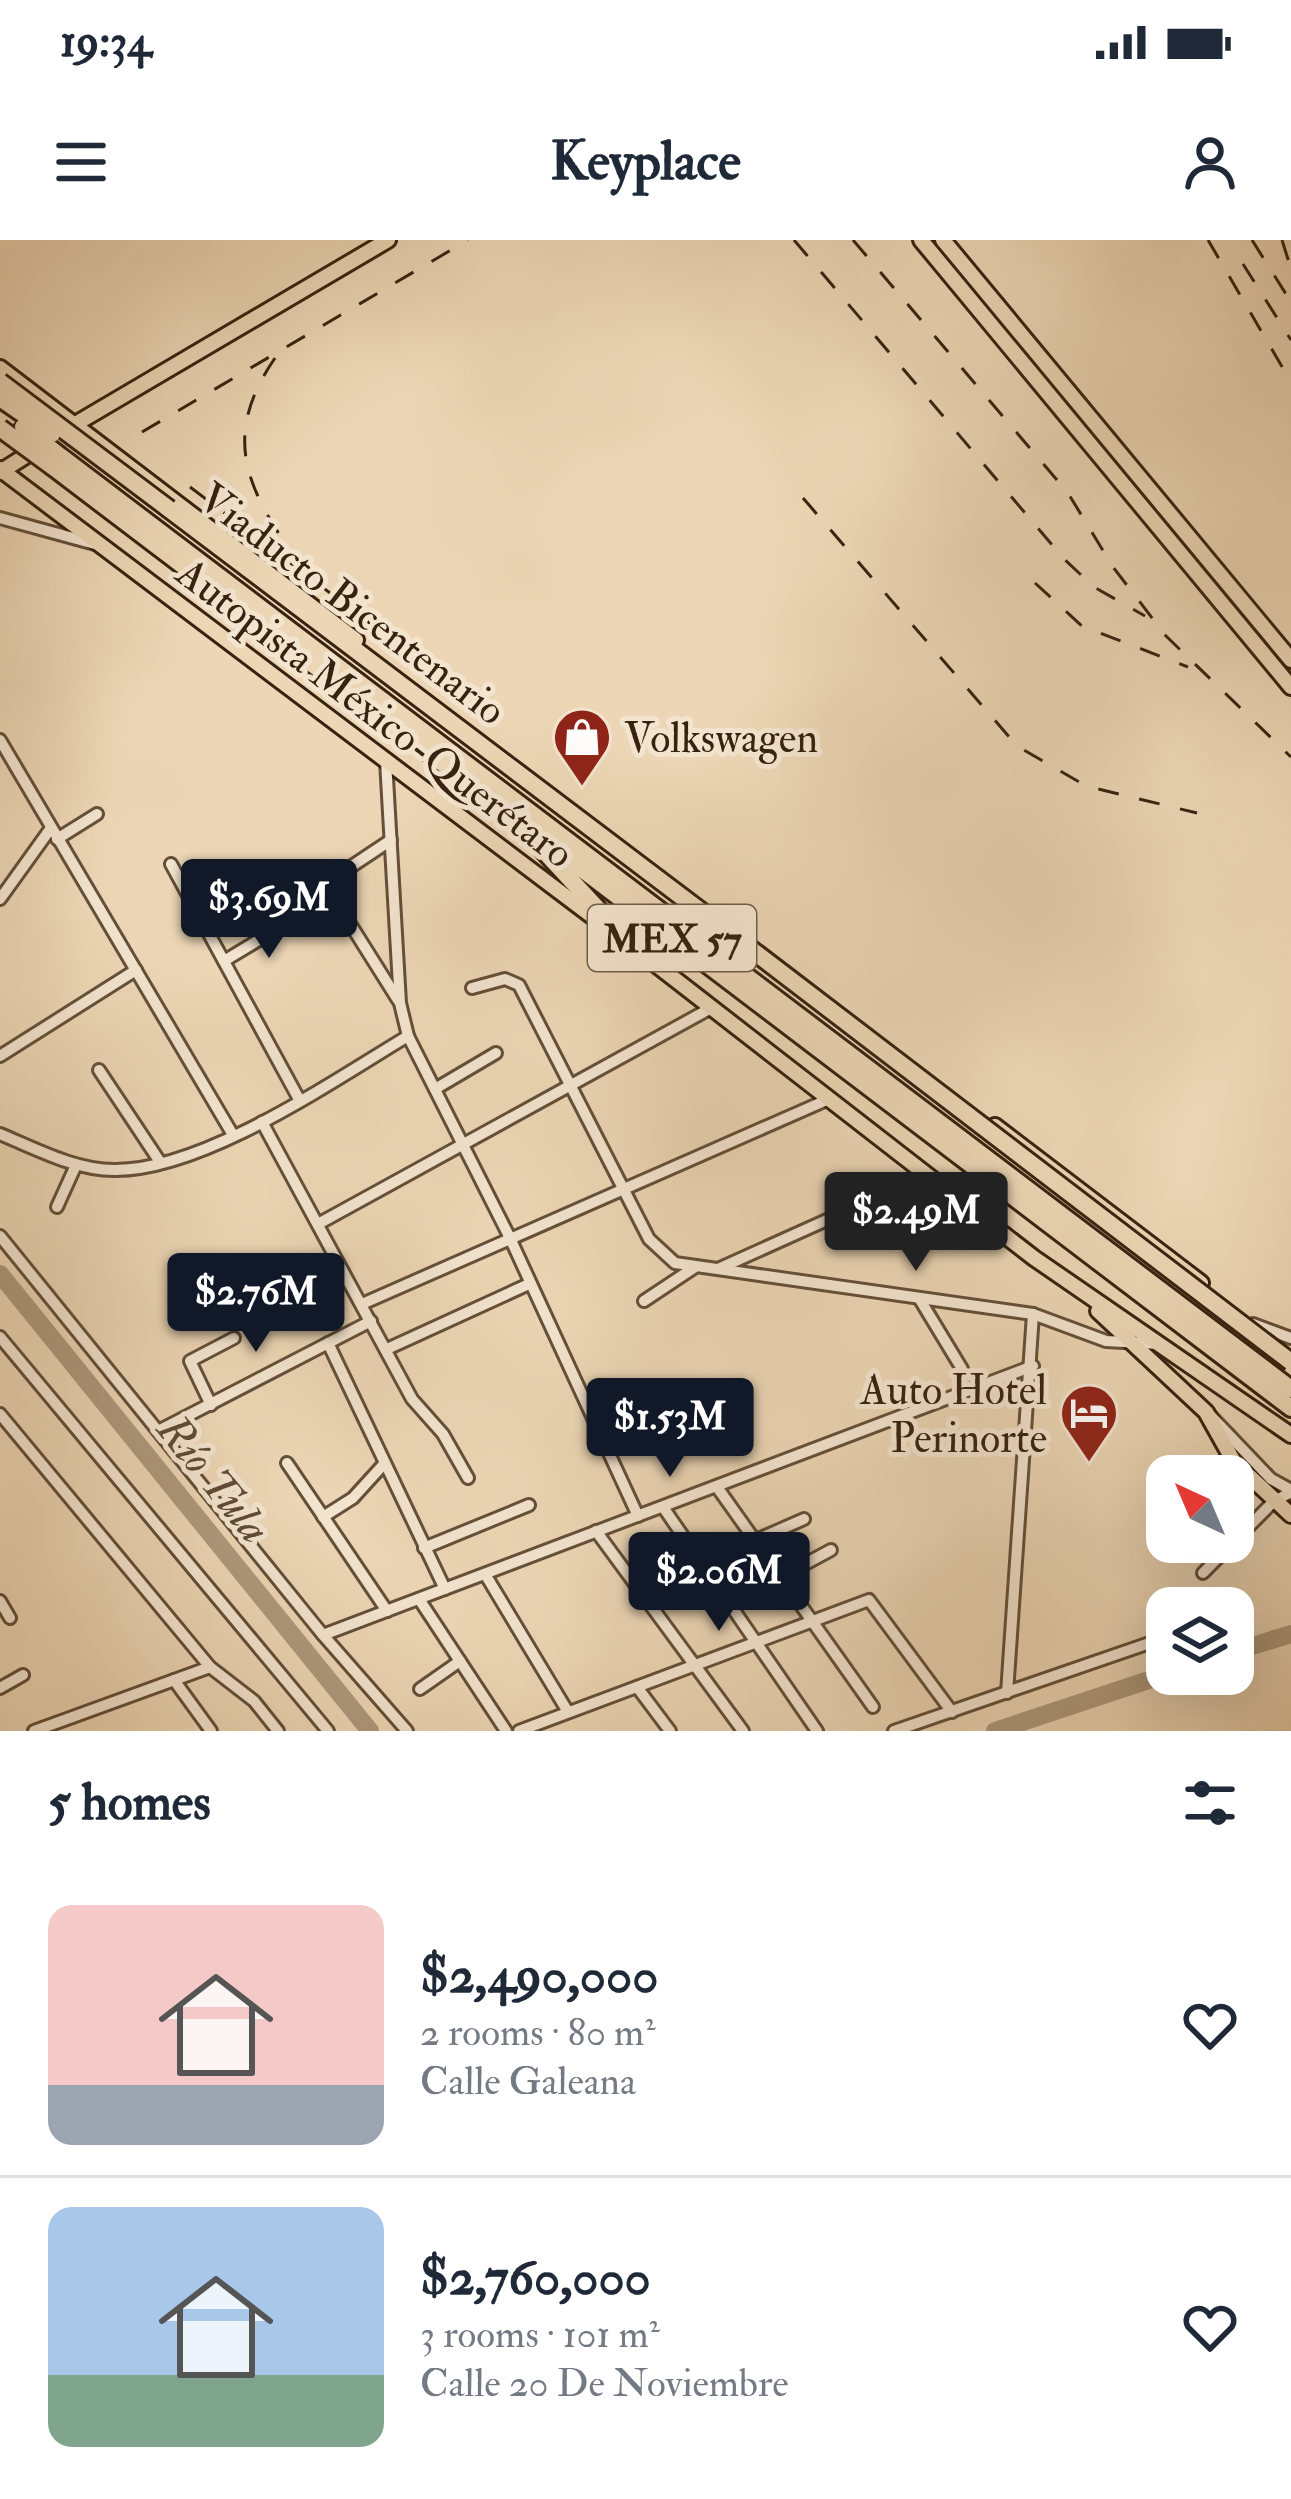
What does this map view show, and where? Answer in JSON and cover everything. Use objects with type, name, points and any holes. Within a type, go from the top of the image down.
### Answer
[{"type":"highway","name":"Viaducto Bicentenario","points":[[0,382],[793,978],[1291,1362]]},
{"type":"highway","points":[[0,398],[169,509]]},
{"type":"highway","name":"MEX 57","points":[[3,419],[511,815],[1291,1408]]},
{"type":"highway","name":"MEX 57","points":[[57,461],[609,871],[1291,1389]]},
{"type":"highway","points":[[511,815],[633,947]]},
{"type":"highway","points":[[609,871],[793,978]]},
{"type":"highway","points":[[986,1119],[1156,1285]]},
{"type":"main road","points":[[1,471],[388,240]]},
{"type":"main road","points":[[920,240],[1291,660]]},
{"type":"main road","points":[[943,240],[1291,687]]},
{"type":"main road","name":"Autopista México-Querétaro","points":[[0,368],[793,978],[1291,1352]]},
{"type":"main road","name":"Autopista México-Querétaro","points":[[1,471],[713,1007],[1034,1258],[1291,1435]]},
{"type":"main road","points":[[1034,1258],[1142,1347],[1206,1412],[1234,1462],[1291,1515]]},
{"type":"street","points":[[0,518],[97,544]]},
{"type":"street","points":[[0,740],[233,1136]]},
{"type":"street","points":[[386,761],[400,1003],[408,1036],[511,1238],[638,1516]]},
{"type":"street","points":[[0,899],[54,834],[97,814]]},
{"type":"street","points":[[392,839],[325,884],[400,1003]]},
{"type":"street","points":[[171,864],[300,1101]]},
{"type":"street","points":[[224,961],[290,922]]},
{"type":"street","points":[[0,1056],[136,970]]},
{"type":"street","points":[[472,988],[505,980],[518,986],[659,1252],[695,1267],[1034,1314],[1106,1341],[1142,1347],[1160,1344]]},
{"type":"street","points":[[318,1224],[713,1007]]},
{"type":"street","points":[[0,1134],[76,1165],[113,1170],[160,1162],[262,1122],[408,1036]]},
{"type":"street","points":[[435,1089],[496,1053]]},
{"type":"street","points":[[99,1070],[160,1162]]},
{"type":"street","points":[[362,1304],[829,1099]]},
{"type":"street","points":[[262,1122],[412,1399],[443,1434],[468,1478]]},
{"type":"street","points":[[57,1208],[76,1165]]},
{"type":"street","points":[[716,1270],[887,1193]]},
{"type":"street","points":[[0,1236],[162,1430],[323,1635],[407,1731]]},
{"type":"street","points":[[644,1301],[695,1267]]},
{"type":"street","points":[[387,1349],[529,1284]]},
{"type":"street","points":[[919,1298],[962,1369]]},
{"type":"street","points":[[1006,1693],[1034,1314]]},
{"type":"street","points":[[162,1430],[371,1321]]},
{"type":"street","points":[[1253,1324],[1291,1338]]},
{"type":"street","points":[[0,1337],[328,1731]]},
{"type":"street","points":[[211,1405],[190,1361],[234,1338]]},
{"type":"street","points":[[328,1343],[445,1589]]},
{"type":"street","points":[[323,1635],[1033,1366]]},
{"type":"street","points":[[1203,1573],[1273,1502],[1291,1491],[1271,1479],[1225,1426],[1206,1412]]},
{"type":"street","points":[[0,1414],[209,1666],[254,1701],[278,1731]]},
{"type":"street","points":[[287,1463],[387,1611]]},
{"type":"street","points":[[323,1517],[353,1498],[383,1465]]},
{"type":"street","points":[[717,1487],[873,1707]]},
{"type":"street","points":[[424,1548],[529,1505]]},
{"type":"street","points":[[663,1507],[818,1731]]},
{"type":"street","points":[[754,1541],[804,1519]]},
{"type":"street","points":[[596,1531],[743,1731]]},
{"type":"street","points":[[779,1578],[831,1550]]},
{"type":"street","points":[[485,1574],[568,1712]]},
{"type":"street","points":[[419,1599],[506,1731]]},
{"type":"street","points":[[519,1731],[548,1726],[568,1712],[869,1600],[952,1712]]},
{"type":"street","points":[[0,1601],[10,1618]]},
{"type":"street","points":[[894,1731],[1146,1643]]},
{"type":"street","points":[[420,1690],[460,1661]]},
{"type":"street","points":[[34,1731],[209,1666]]},
{"type":"street","points":[[0,1688],[23,1675]]},
{"type":"street","points":[[174,1680],[211,1731]]},
{"type":"street","points":[[637,1687],[670,1731]]},
{"type":"waterway","name":"Río Tula","points":[[0,1274],[370,1731]]},
{"type":"waterway","name":"Río Tula","points":[[1254,1645],[1291,1634]]},
{"type":"waterway","name":"Río Tula","points":[[995,1731],[1146,1681]]},
{"type":"railway","points":[[142,432],[468,240]]},
{"type":"railway","points":[[794,240],[1064,559],[1094,587],[1145,616]]},
{"type":"railway","points":[[853,240],[1068,493],[1113,567],[1166,636],[1291,757]]},
{"type":"railway","points":[[1208,240],[1291,382]]},
{"type":"railway","points":[[1252,240],[1291,302]]},
{"type":"railway","points":[[1282,240],[1291,269]]},
{"type":"railway","points":[[1243,264],[1291,340]]},
{"type":"railway","points":[[275,358],[249,412],[246,460],[263,506],[294,556]]},
{"type":"railway","points":[[190,487],[400,646]]},
{"type":"railway","points":[[803,498],[1017,746],[1086,786],[1197,813]]},
{"type":"railway","points":[[1035,583],[1082,626],[1188,667]]},
{"type":"place","name":"Volkswagen","points":[[582,788]]},
{"type":"place","name":"Auto Hotel Perinorte","points":[[1089,1464]]}]
